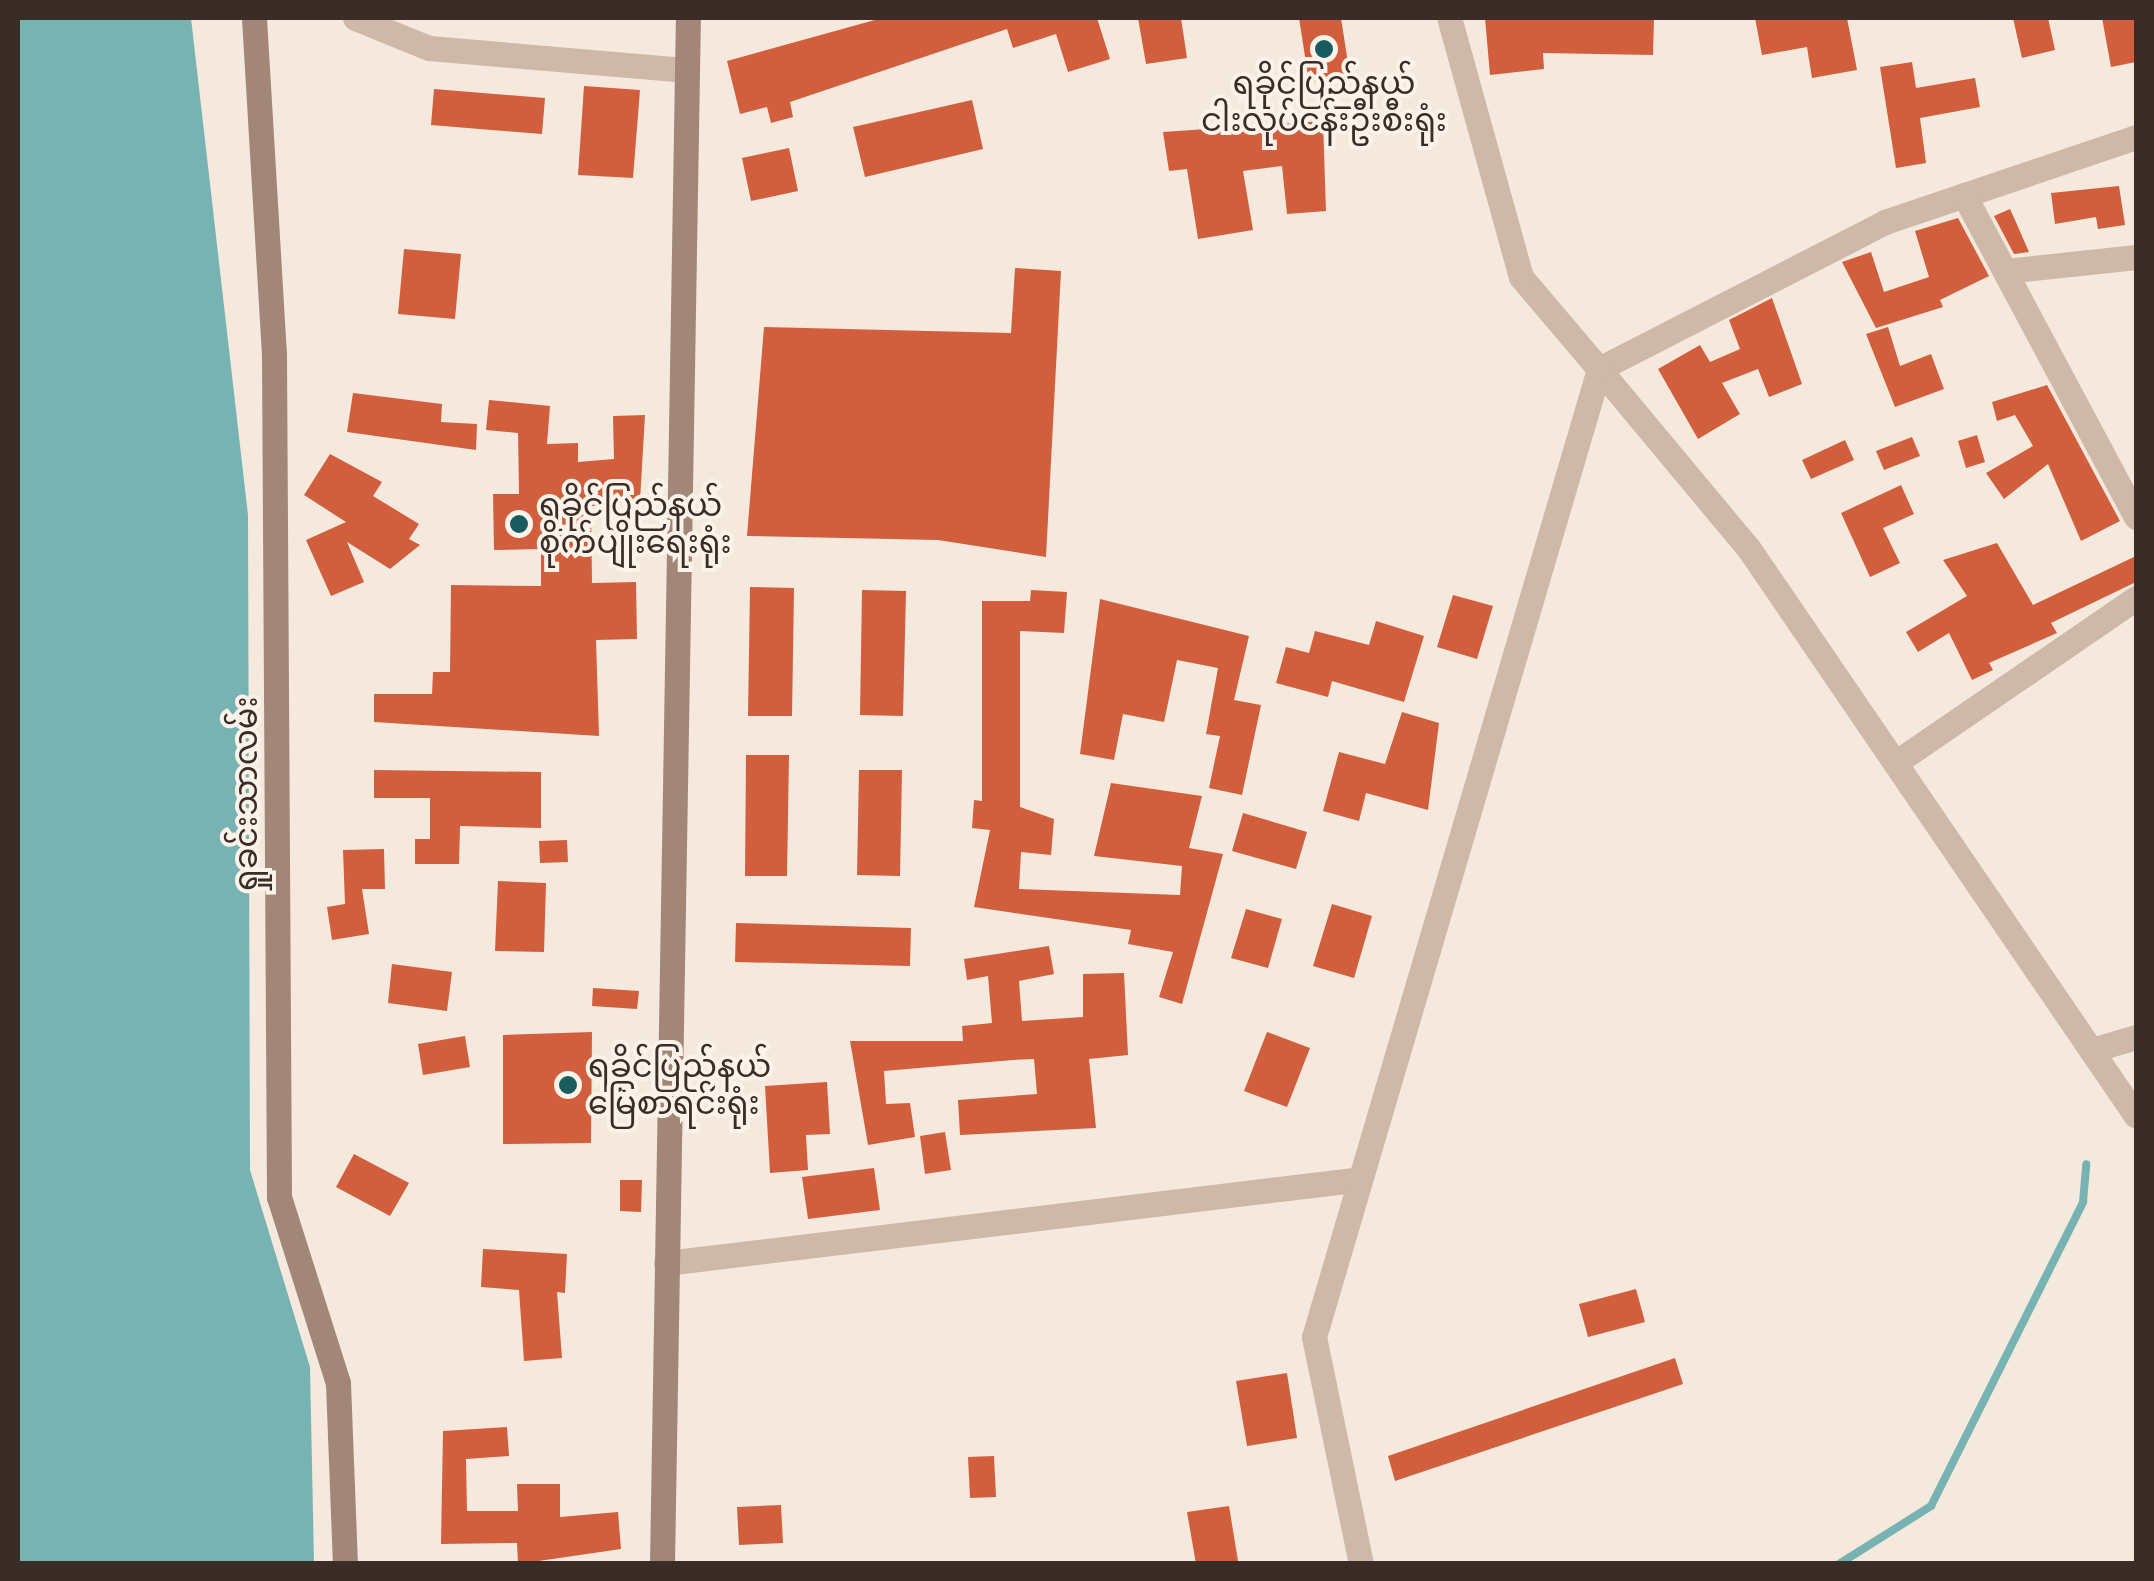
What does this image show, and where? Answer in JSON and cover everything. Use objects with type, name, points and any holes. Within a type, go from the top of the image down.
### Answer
[{"type":"street","name":"ရှုခင်းသာလမ်း","points":[[254,18],[274,354],[279,1197],[338,1383],[345,1564]]},
{"type":"street","points":[[355,18],[429,48],[687,70]]},
{"type":"street","points":[[662,1564],[688,18]]},
{"type":"street","points":[[1450,18],[1521,276],[1749,549],[2136,1116]]},
{"type":"street","points":[[1362,1564],[1314,1337],[1354,1180],[1599,368],[1885,222],[2136,136]]},
{"type":"street","points":[[1964,195],[2136,517]]},
{"type":"street","points":[[2005,271],[2136,257]]},
{"type":"street","points":[[1895,764],[2136,598]]},
{"type":"street","points":[[2092,1050],[2136,1036]]},
{"type":"street","points":[[666,1263],[1354,1180]]},
{"type":"water","points":[[18,18],[191,18],[248,515],[250,1170],[310,1367],[314,1563],[18,1563]]},
{"type":"building","points":[[882,18],[1097,18],[1110,59],[1068,72],[1056,34],[1013,48],[1007,29],[790,102],[793,117],[771,123],[767,107],[740,114],[727,61]]},
{"type":"building","points":[[1138,18],[1181,18],[1187,58],[1146,64]]},
{"type":"building","points":[[1299,18],[1341,18],[1350,76],[1309,82]]},
{"type":"building","points":[[1485,18],[1654,18],[1653,55],[1543,53],[1544,69],[1490,75]]},
{"type":"building","points":[[1755,18],[1847,18],[1857,70],[1812,78],[1807,47],[1762,55]]},
{"type":"building","points":[[2013,18],[2048,18],[2055,50],[2022,58]]},
{"type":"building","points":[[2102,18],[2136,18],[2136,62],[2111,67]]},
{"type":"building","points":[[1912,62],[1916,88],[1975,78],[1980,107],[1920,118],[1926,163],[1896,168],[1880,67]]},
{"type":"building","points":[[584,86],[640,90],[633,178],[578,175]]},
{"type":"building","points":[[434,89],[545,98],[542,134],[431,125]]},
{"type":"building","points":[[972,100],[983,149],[865,177],[853,127]]},
{"type":"building","points":[[1323,121],[1326,211],[1287,214],[1282,166],[1243,171],[1253,230],[1198,239],[1187,169],[1169,171],[1163,132]]},
{"type":"building","points":[[789,148],[798,191],[751,201],[742,158]]},
{"type":"building","points":[[2119,186],[2125,225],[2098,229],[2096,217],[2055,224],[2051,193]]},
{"type":"building","points":[[2010,209],[2029,252],[2014,254],[1994,216]]},
{"type":"building","points":[[1958,218],[1989,276],[1940,300],[1943,307],[1876,328],[1842,262],[1871,252],[1884,292],[1929,277],[1915,231]]},
{"type":"building","points":[[404,249],[461,254],[455,319],[398,314]]},
{"type":"building","points":[[1015,268],[1061,271],[1046,557],[938,540],[747,536],[764,327],[1011,333]]},
{"type":"building","points":[[1772,298],[1802,384],[1769,397],[1758,369],[1722,383],[1740,414],[1698,439],[1658,369],[1700,345],[1710,362],[1740,349],[1729,320]]},
{"type":"building","points":[[1888,327],[1900,366],[1931,354],[1944,389],[1895,407],[1866,334]]},
{"type":"building","points":[[2047,385],[2120,521],[2081,541],[2048,464],[2004,499],[1986,473],[2033,446],[2015,415],[1997,421],[1992,402]]},
{"type":"building","points":[[353,393],[442,404],[441,422],[477,424],[476,450],[347,432]]},
{"type":"building","points":[[489,400],[550,406],[547,444],[578,443],[578,462],[614,459],[613,416],[645,415],[640,501],[591,506],[592,583],[636,582],[637,639],[596,640],[599,736],[374,722],[374,694],[432,694],[433,672],[450,672],[451,585],[541,586],[541,549],[494,550],[493,494],[519,494],[518,433],[486,430]]},
{"type":"building","points":[[1977,435],[1985,462],[1966,468],[1958,441]]},
{"type":"building","points":[[1912,437],[1920,456],[1884,470],[1876,451]]},
{"type":"building","points":[[1845,440],[1854,460],[1811,479],[1802,460]]},
{"type":"building","points":[[330,454],[382,482],[373,496],[419,524],[409,539],[420,545],[390,569],[347,542],[364,582],[331,596],[306,540],[346,522],[304,495]]},
{"type":"building","points":[[1901,485],[1914,514],[1883,528],[1900,563],[1870,577],[1841,513]]},
{"type":"building","points":[[1997,543],[2033,605],[2136,556],[2136,582],[2051,623],[2057,633],[1989,663],[1993,670],[1972,680],[1949,633],[1918,652],[1906,632],[1967,596],[1943,560]]},
{"type":"building","points":[[750,587],[794,588],[792,716],[748,716]]},
{"type":"building","points":[[862,590],[906,591],[903,716],[860,715]]},
{"type":"building","points":[[1031,590],[1067,592],[1064,633],[1020,631],[1020,807],[1054,819],[1051,855],[1021,852],[1019,889],[1180,895],[1182,866],[1094,856],[1111,783],[1202,796],[1189,848],[1223,854],[1182,1004],[1159,997],[1173,952],[1128,944],[1131,930],[974,907],[990,830],[972,828],[974,800],[982,801],[982,601],[1030,601]]},
{"type":"building","points":[[1453,595],[1493,606],[1477,659],[1437,647]]},
{"type":"building","points":[[1100,599],[1249,636],[1234,700],[1261,705],[1242,795],[1209,788],[1220,736],[1206,734],[1218,668],[1177,660],[1164,722],[1123,714],[1114,760],[1080,754]]},
{"type":"building","points":[[1376,621],[1424,636],[1404,702],[1332,681],[1328,697],[1276,683],[1286,647],[1309,653],[1315,631],[1369,645]]},
{"type":"building","points":[[1402,712],[1439,723],[1428,810],[1366,793],[1359,821],[1323,811],[1339,752],[1385,764]]},
{"type":"building","points":[[746,755],[789,755],[787,876],[745,876]]},
{"type":"building","points":[[374,770],[541,772],[541,828],[460,826],[459,864],[415,864],[415,839],[430,839],[430,798],[374,798]]},
{"type":"building","points":[[859,770],[902,770],[900,876],[857,875]]},
{"type":"building","points":[[1243,813],[1307,832],[1296,869],[1232,851]]},
{"type":"building","points":[[567,840],[568,862],[540,863],[539,841]]},
{"type":"building","points":[[384,849],[385,889],[362,889],[369,934],[332,940],[327,907],[345,904],[343,850]]},
{"type":"building","points":[[498,881],[546,883],[544,952],[495,951]]},
{"type":"building","points":[[1332,904],[1372,916],[1354,978],[1313,966]]},
{"type":"building","points":[[1246,909],[1282,919],[1268,968],[1231,958]]},
{"type":"building","points":[[736,923],[911,928],[910,966],[735,962]]},
{"type":"building","points":[[1049,946],[1054,974],[1019,981],[1022,1021],[1083,1017],[1083,974],[1124,973],[1128,1055],[1089,1059],[1096,1128],[960,1135],[958,1100],[1037,1094],[1034,1059],[1013,1060],[884,1071],[886,1104],[910,1103],[915,1137],[868,1145],[850,1041],[963,1041],[962,1026],[992,1023],[988,976],[967,980],[964,959]]},
{"type":"building","points":[[392,964],[452,972],[447,1011],[388,1003]]},
{"type":"building","points":[[593,988],[639,991],[637,1009],[592,1006]]},
{"type":"building","points":[[592,1032],[591,1143],[503,1144],[503,1035]]},
{"type":"building","points":[[1267,1032],[1310,1048],[1287,1107],[1244,1091]]},
{"type":"building","points":[[465,1036],[470,1067],[423,1075],[418,1044]]},
{"type":"building","points":[[827,1082],[830,1134],[806,1135],[808,1170],[770,1173],[765,1086]]},
{"type":"building","points":[[945,1132],[951,1170],[925,1174],[920,1136]]},
{"type":"building","points":[[354,1154],[409,1183],[390,1216],[336,1187]]},
{"type":"building","points":[[874,1168],[880,1210],[808,1219],[802,1177]]},
{"type":"building","points":[[620,1180],[642,1180],[641,1212],[620,1211]]},
{"type":"building","points":[[483,1249],[567,1254],[565,1293],[557,1292],[562,1358],[524,1361],[519,1290],[481,1287]]},
{"type":"building","points":[[1636,1289],[1645,1322],[1588,1337],[1579,1304]]},
{"type":"building","points":[[1675,1358],[1683,1384],[1395,1481],[1388,1456]]},
{"type":"building","points":[[1287,1373],[1297,1438],[1247,1446],[1236,1381]]},
{"type":"building","points":[[507,1427],[509,1456],[466,1459],[467,1511],[518,1511],[517,1484],[560,1484],[560,1517],[618,1512],[621,1549],[518,1564],[517,1543],[441,1544],[443,1431]]},
{"type":"building","points":[[994,1456],[996,1497],[970,1498],[968,1457]]},
{"type":"building","points":[[781,1505],[783,1543],[739,1545],[737,1507]]},
{"type":"building","points":[[1229,1506],[1238,1561],[1196,1564],[1187,1512]]},
{"type":"waterway","points":[[1839,1564],[1931,1506],[2083,1202],[2086,1164]]},
{"type":"place","name":"ရခိုင်ပြည်နယ် ငါးလုပ်ငန်းဦးစီးရုံး","points":[[1324,49]]},
{"type":"place","name":"ရခိုင်ပြည်နယ် စိုက်ပျိုးရေးရုံး","points":[[519,524]]},
{"type":"place","name":"ရခိုင်ပြည်နယ် မြေစာရင်းရုံး","points":[[568,1085]]}]
